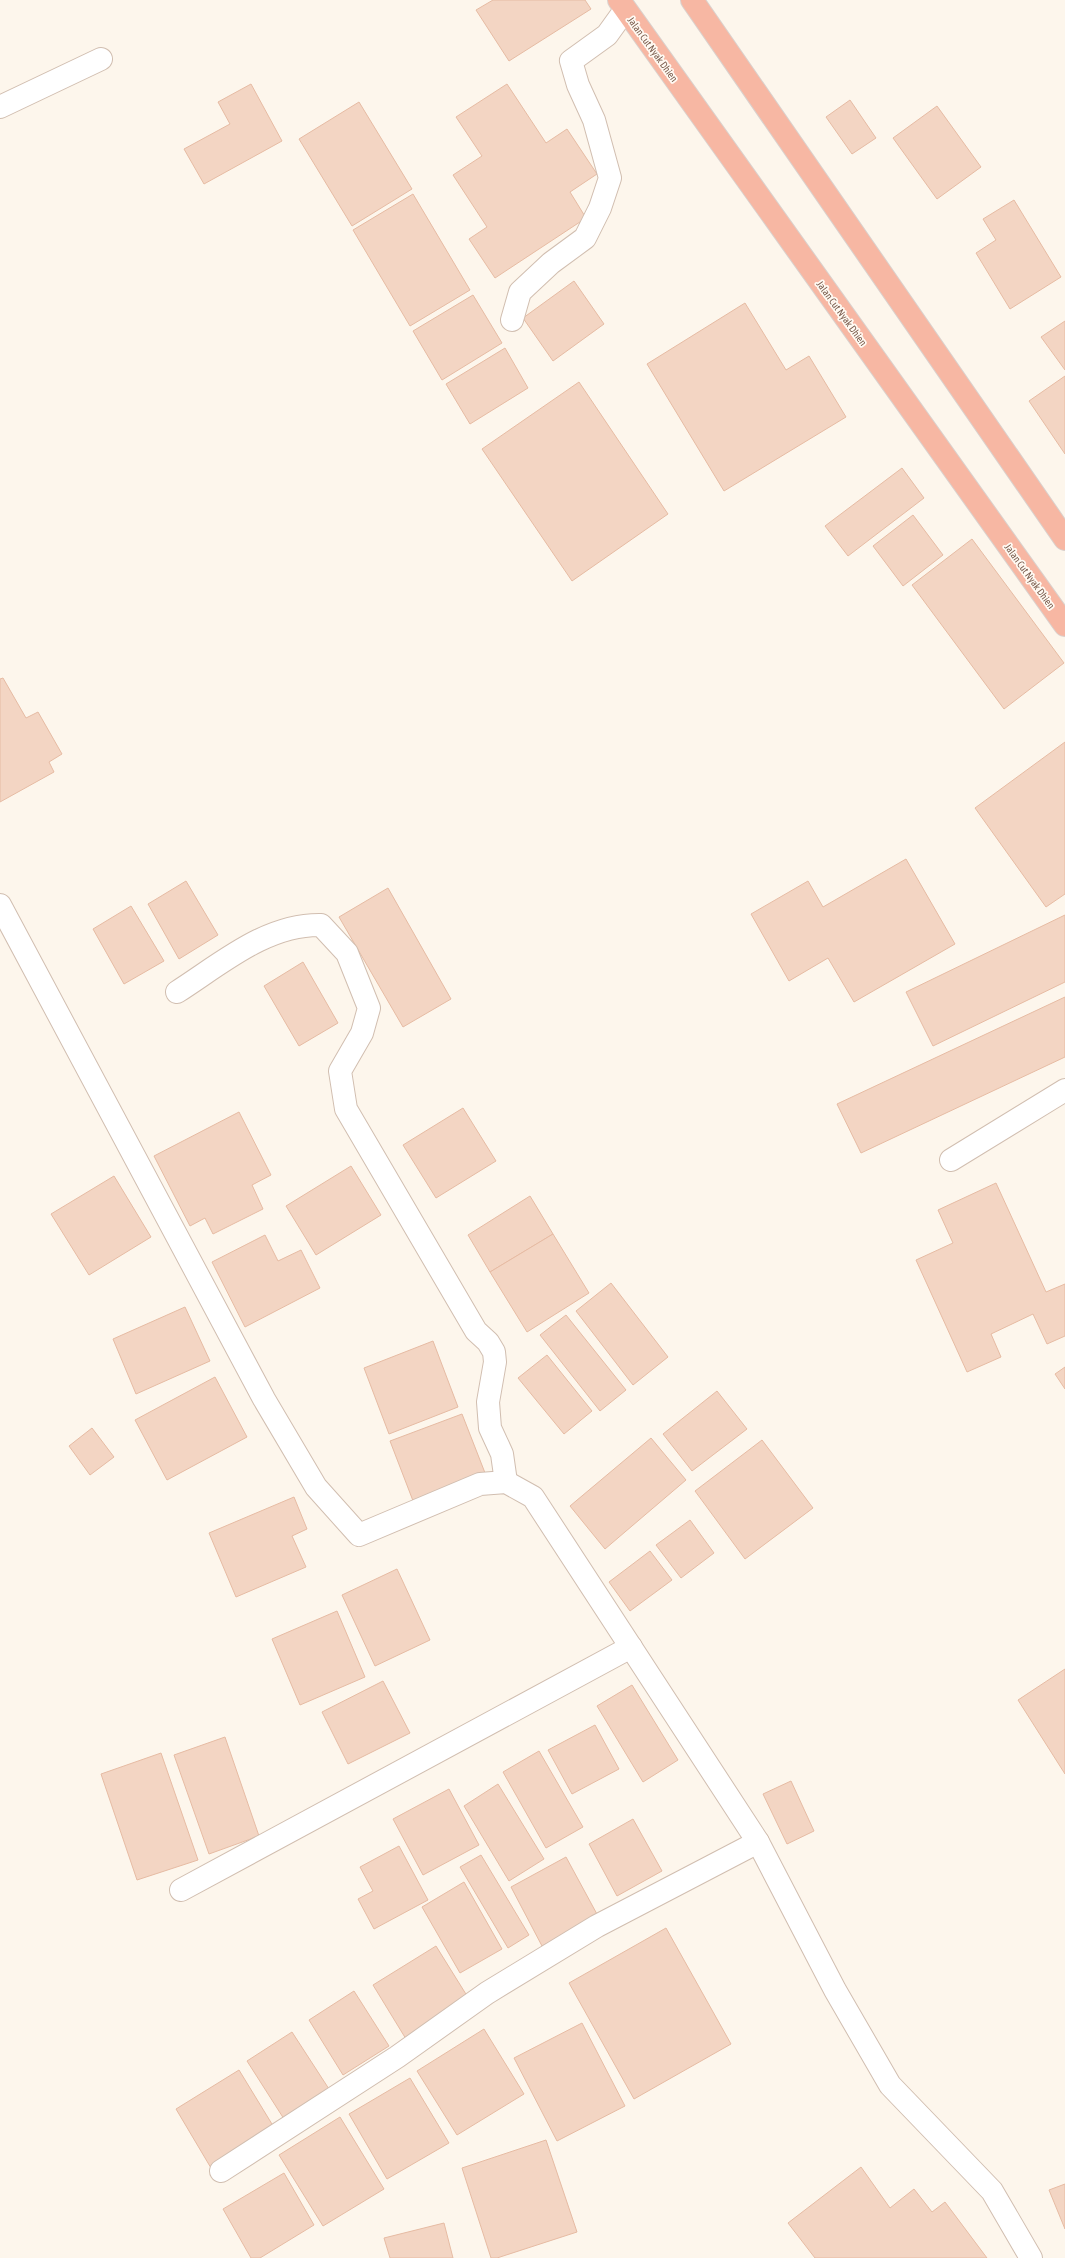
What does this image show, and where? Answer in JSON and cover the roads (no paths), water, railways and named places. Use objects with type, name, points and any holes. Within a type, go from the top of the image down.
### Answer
[{"type":"highway","points":[[692,0],[1065,539]]},
{"type":"highway","name":"Jalan Cut Nyak Dhien","points":[[622,5],[1065,625]]},
{"type":"street","points":[[512,320],[520,292],[551,263],[585,238],[600,208],[610,178],[594,120],[578,85],[571,61],[607,34],[622,5]]},
{"type":"street","points":[[0,107],[101,59]]},
{"type":"street","points":[[0,905],[260,1392],[316,1487],[359,1535],[480,1484],[506,1482],[533,1497],[758,1842],[835,1990],[890,2084],[992,2191],[1031,2258]]},
{"type":"street","points":[[177,992],[266,936],[302,925],[321,925],[347,952],[369,1008],[362,1033],[340,1071],[346,1110],[476,1331],[488,1342],[494,1352],[495,1362],[488,1402],[490,1428],[502,1454],[506,1482]]},
{"type":"street","points":[[951,1160],[1065,1090]]},
{"type":"street","points":[[180,1890],[631,1647]]},
{"type":"street","points":[[220,2171],[397,2057],[487,1993],[597,1926],[758,1842]]}]
